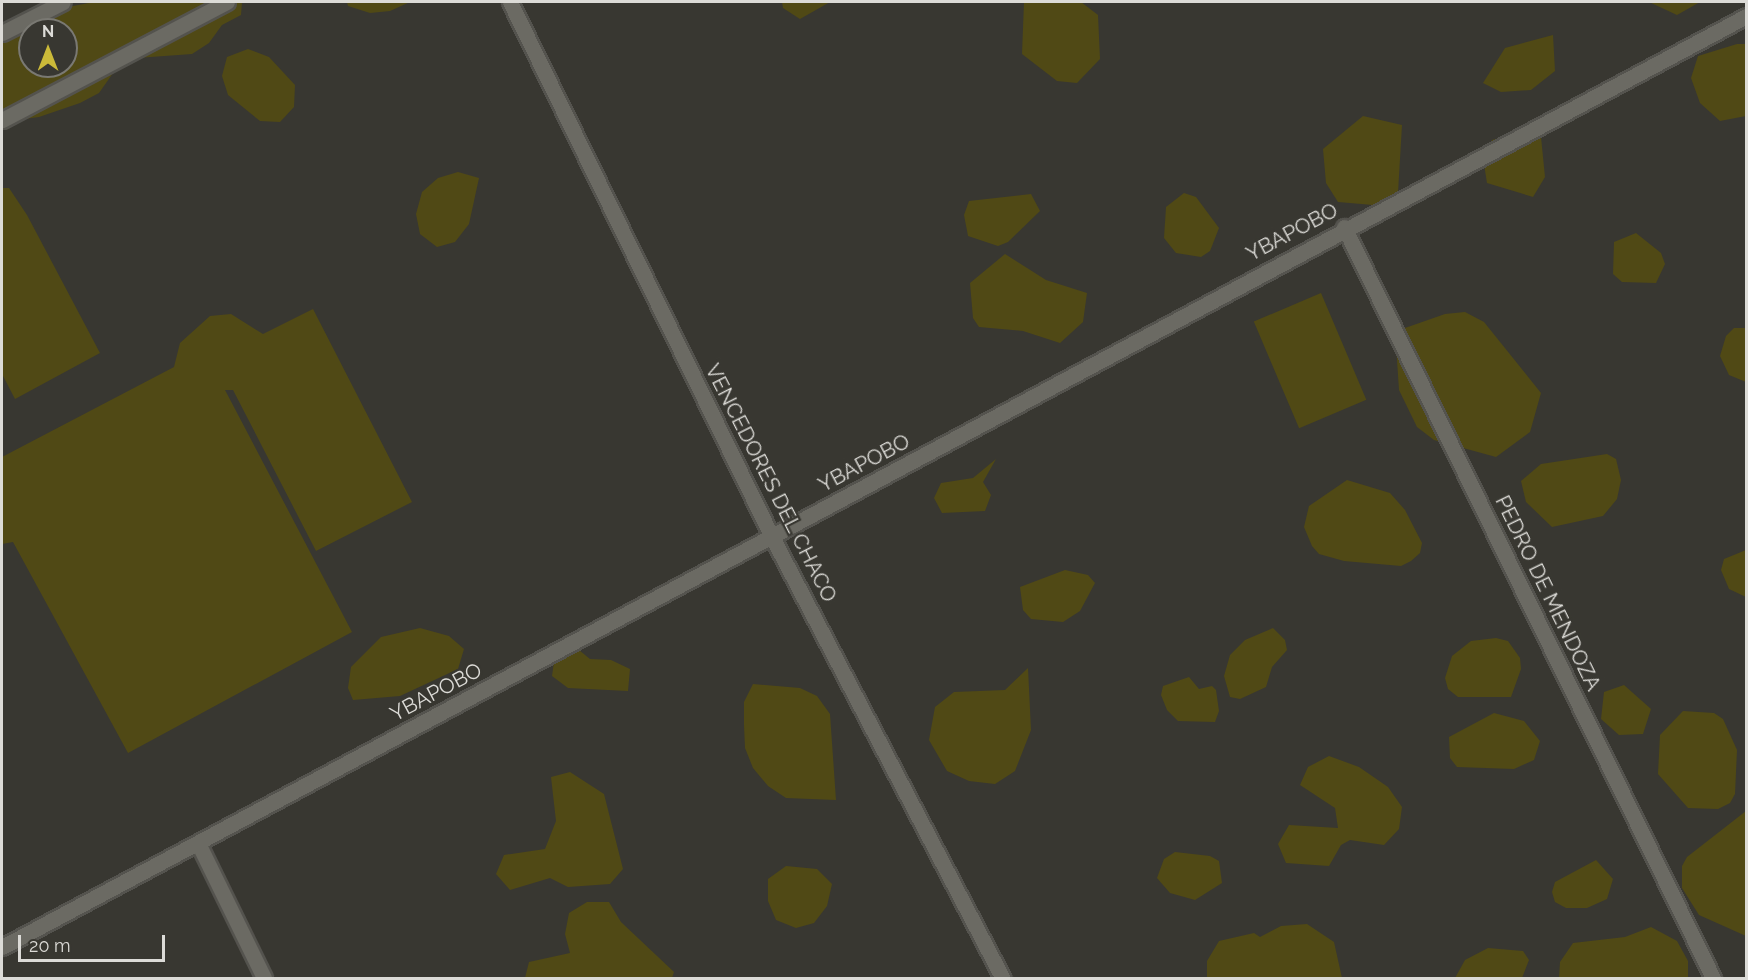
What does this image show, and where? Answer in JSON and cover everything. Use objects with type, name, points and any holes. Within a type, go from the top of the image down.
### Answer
[{"type":"street","points":[[2,33],[63,2]]},
{"type":"street","points":[[2,120],[227,2]]},
{"type":"street","name":"VENCEDORES DEL CHACO","points":[[510,2],[772,537],[1003,978]]},
{"type":"street","name":"YBAPOBO","points":[[2,947],[772,537],[1344,227],[1746,16]]},
{"type":"street","name":"PEDRO DE MENDOZA","points":[[1344,227],[1713,978]]},
{"type":"street","points":[[198,843],[264,978]]},
{"type":"shaded area","points":[[94,2],[242,2],[241,15],[222,25],[209,43],[192,54],[123,59],[99,93],[80,103],[39,117],[2,122],[2,44],[18,20],[18,78],[78,78],[78,18],[20,18]]},
{"type":"shaded area","points":[[347,2],[410,2],[390,11],[370,13],[348,6]]},
{"type":"shaded area","points":[[782,2],[830,2],[800,19],[783,8]]},
{"type":"shaded area","points":[[1024,2],[1081,2],[1098,15],[1100,59],[1077,83],[1057,81],[1022,54]]},
{"type":"shaded area","points":[[1649,2],[1700,2],[1677,15]]},
{"type":"shaded area","points":[[1553,35],[1555,71],[1531,90],[1501,92],[1483,83],[1505,48]]},
{"type":"shaded area","points":[[1737,44],[1746,44],[1746,116],[1720,121],[1700,103],[1691,78],[1698,56]]},
{"type":"shaded area","points":[[248,49],[269,57],[295,85],[294,107],[280,122],[260,121],[228,95],[222,76],[227,57]]},
{"type":"shaded area","points":[[1363,116],[1402,125],[1398,193],[1395,200],[1373,205],[1338,202],[1326,183],[1323,149]]},
{"type":"shaded area","points":[[1519,133],[1541,137],[1545,177],[1533,197],[1487,183],[1483,158],[1492,140]]},
{"type":"shaded area","points":[[458,172],[479,178],[469,224],[455,242],[437,247],[420,234],[416,214],[422,192],[438,178]]},
{"type":"shaded area","points":[[2,188],[9,188],[27,215],[100,353],[15,399],[2,374]]},
{"type":"shaded area","points":[[1184,193],[1196,197],[1219,228],[1210,251],[1201,257],[1176,253],[1164,238],[1166,207]]},
{"type":"shaded area","points":[[1031,194],[1040,211],[1008,242],[998,246],[968,236],[964,215],[969,201]]},
{"type":"shaded area","points":[[1636,233],[1661,253],[1665,264],[1656,283],[1622,282],[1613,274],[1614,242]]},
{"type":"shaded area","points":[[1005,254],[1046,280],[1087,293],[1083,322],[1060,343],[1023,331],[979,327],[973,318],[970,283]]},
{"type":"shaded area","points":[[1321,293],[1366,400],[1299,428],[1254,322]]},
{"type":"shaded area","points":[[313,309],[412,502],[316,551],[233,390],[225,390],[352,632],[128,753],[13,542],[2,544],[2,457],[174,367],[180,343],[210,316],[231,314],[263,334]]},
{"type":"shaded area","points":[[1465,312],[1484,322],[1541,393],[1530,432],[1496,457],[1434,440],[1417,427],[1399,390],[1396,345],[1405,328],[1445,314]]},
{"type":"shaded area","points":[[1734,328],[1746,328],[1746,382],[1729,375],[1720,356],[1726,336]]},
{"type":"shaded area","points":[[1607,454],[1616,459],[1621,480],[1617,499],[1603,516],[1552,527],[1526,502],[1521,481],[1541,464]]},
{"type":"shaded area","points":[[996,459],[983,482],[991,495],[985,511],[942,513],[934,498],[941,483],[973,478]]},
{"type":"shaded area","points":[[1347,480],[1390,493],[1405,510],[1422,543],[1420,553],[1401,566],[1344,561],[1319,554],[1312,546],[1304,527],[1309,506]]},
{"type":"shaded area","points":[[1746,550],[1746,597],[1729,589],[1721,570],[1724,559]]},
{"type":"shaded area","points":[[1065,570],[1088,575],[1095,583],[1080,611],[1063,622],[1031,619],[1023,610],[1020,587]]},
{"type":"shaded area","points":[[420,628],[449,636],[464,649],[458,669],[400,696],[353,700],[348,688],[351,667],[381,637]]},
{"type":"shaded area","points":[[1273,628],[1285,640],[1287,650],[1272,667],[1266,687],[1240,699],[1230,697],[1224,676],[1230,655],[1245,640]]},
{"type":"shaded area","points":[[1496,638],[1508,641],[1520,658],[1521,669],[1511,697],[1458,697],[1448,689],[1445,678],[1452,656],[1471,641]]},
{"type":"shaded area","points":[[574,646],[590,659],[611,660],[630,669],[628,691],[568,688],[552,676],[555,655]]},
{"type":"shaded area","points":[[1028,668],[1031,730],[1015,771],[995,784],[969,781],[947,771],[929,740],[935,707],[954,692],[1005,690]]},
{"type":"shaded area","points":[[1189,677],[1199,689],[1212,686],[1216,690],[1219,711],[1215,722],[1178,721],[1167,710],[1161,695],[1163,686]]},
{"type":"shaded area","points":[[753,684],[800,688],[817,696],[830,714],[836,800],[786,798],[768,786],[753,768],[745,748],[744,702]]},
{"type":"shaded area","points":[[1624,685],[1651,709],[1643,734],[1619,735],[1601,719],[1604,692]]},
{"type":"shaded area","points":[[1683,711],[1714,713],[1723,719],[1737,750],[1735,794],[1730,803],[1718,809],[1688,808],[1658,774],[1660,735]]},
{"type":"shaded area","points":[[1494,713],[1524,721],[1540,741],[1534,760],[1514,769],[1457,767],[1450,758],[1449,737]]},
{"type":"shaded area","points":[[1329,756],[1359,767],[1388,787],[1402,807],[1399,829],[1384,845],[1350,840],[1341,845],[1329,866],[1286,863],[1278,844],[1289,825],[1338,828],[1335,808],[1300,785],[1308,767]]},
{"type":"shaded area","points":[[570,772],[604,794],[623,869],[610,884],[568,887],[550,878],[510,890],[496,874],[504,855],[545,849],[556,821],[551,777]]},
{"type":"shaded area","points":[[1746,811],[1746,936],[1699,915],[1682,888],[1682,866],[1687,857]]},
{"type":"shaded area","points":[[1175,852],[1210,856],[1219,861],[1222,883],[1195,900],[1170,893],[1157,878],[1164,859]]},
{"type":"shaded area","points":[[1596,860],[1613,879],[1607,899],[1587,908],[1566,908],[1555,902],[1552,892],[1555,882]]},
{"type":"shaded area","points":[[786,866],[817,869],[832,884],[827,906],[814,923],[796,928],[776,920],[768,901],[768,879]]},
{"type":"shaded area","points":[[587,902],[609,902],[621,922],[674,972],[672,978],[525,978],[529,962],[570,953],[565,934],[569,913]]},
{"type":"shaded area","points":[[1307,924],[1334,942],[1342,978],[1207,978],[1207,961],[1219,941],[1254,933],[1260,937],[1281,926]]},
{"type":"shaded area","points":[[1651,927],[1677,941],[1688,961],[1688,978],[1559,978],[1560,962],[1573,943],[1625,937]]},
{"type":"shaded area","points":[[1488,948],[1523,951],[1529,960],[1522,978],[1455,978],[1465,960]]}]
